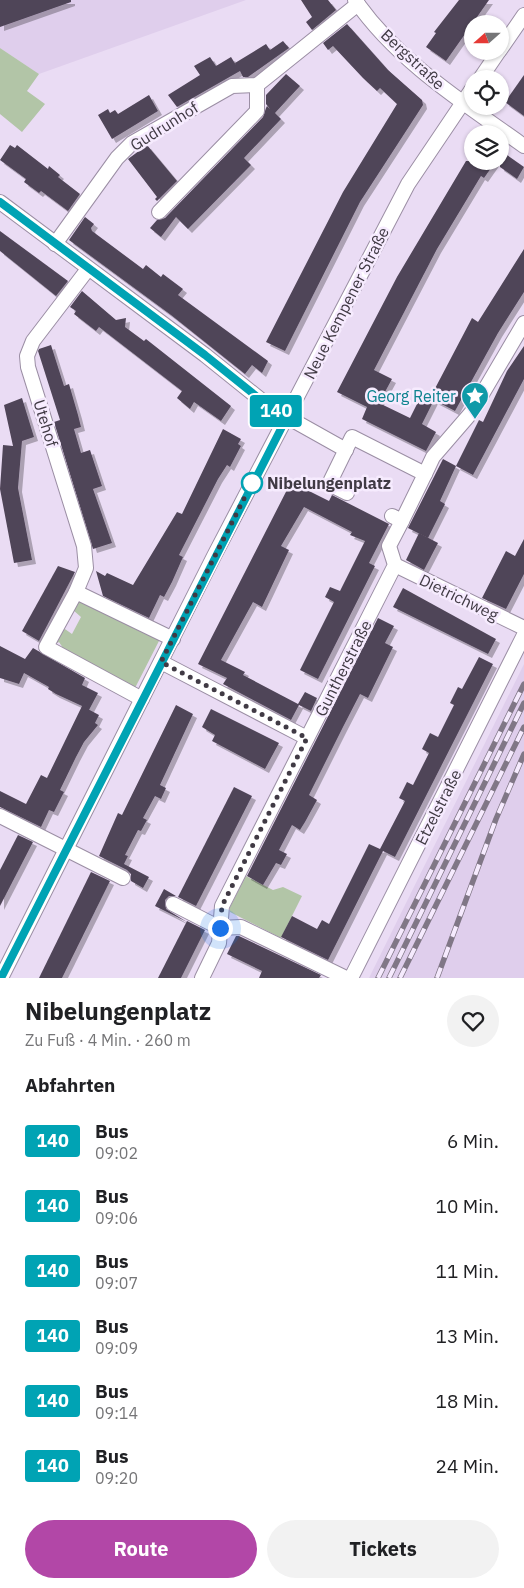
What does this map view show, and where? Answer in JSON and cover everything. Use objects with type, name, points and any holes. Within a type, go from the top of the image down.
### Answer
[{"type":"street","points":[[159,212],[257,111],[257,85],[357,2]]},
{"type":"street","name":"Bergstraße","points":[[357,2],[396,47],[463,103],[524,146]]},
{"type":"street","points":[[509,37],[524,15]]},
{"type":"street","name":"Gudrunhof","points":[[55,244],[117,158],[132,143],[232,86],[257,85]]},
{"type":"street","name":"Neue Kempener Straße","points":[[1,978],[161,662],[408,184],[463,103]]},
{"type":"street","points":[[0,202],[205,355],[271,408],[346,450]]},
{"type":"street","name":"Utehof","points":[[76,592],[86,568],[84,546],[28,368],[27,356],[33,341],[88,269]]},
{"type":"street","points":[[395,565],[390,546],[397,518],[434,457],[471,413],[524,324]]},
{"type":"street","points":[[347,493],[329,484],[352,438],[425,474]]},
{"type":"street","name":"Dietrichweg","points":[[395,565],[524,628]]},
{"type":"street","name":"Guntherstraße","points":[[202,978],[219,943],[222,906],[395,565]]},
{"type":"street","points":[[142,700],[46,648],[76,592],[173,639]]},
{"type":"street","name":"Etzelstraße","points":[[351,978],[524,635]]},
{"type":"street","points":[[161,662],[307,738]]},
{"type":"street","points":[[0,816],[67,848],[123,878]]},
{"type":"street","points":[[173,904],[220,928],[241,927],[346,978]]},
{"type":"shaded area","points":[[0,0],[246,0],[39,74],[0,48]]},
{"type":"shaded area","points":[[524,664],[524,978],[369,978]]},
{"type":"green space","points":[[0,48],[39,74],[27,91],[45,104],[22,132],[0,114]]},
{"type":"green space","points":[[84,600],[160,639],[135,688],[65,651],[59,642],[57,643],[57,636],[62,627],[72,634],[81,617],[73,610],[75,604]]},
{"type":"green space","points":[[246,876],[273,890],[283,887],[302,896],[281,938],[230,912],[230,907]]},
{"type":"building","points":[[0,0],[71,0],[71,2],[0,27]]},
{"type":"building","points":[[301,0],[328,0],[336,10],[312,30],[306,22],[312,17]]},
{"type":"building","points":[[459,0],[489,0],[478,15],[464,15],[464,35],[446,61],[426,47],[436,33],[434,32]]},
{"type":"building","points":[[347,24],[388,70],[422,100],[423,105],[360,202],[285,351],[266,342],[343,192],[397,104],[380,88],[377,91],[333,46],[328,50],[323,43]]},
{"type":"building","points":[[283,41],[289,48],[248,77],[243,77],[240,71],[177,107],[168,95],[200,75],[194,66],[210,57],[216,66],[231,57],[236,65],[235,63],[266,44],[270,50]]},
{"type":"building","points":[[286,74],[300,86],[275,113],[281,119],[244,158],[251,165],[188,229],[176,217],[161,237],[150,228],[157,220],[165,218],[263,117],[267,106],[270,109],[266,104],[266,95]]},
{"type":"building","points":[[524,75],[524,116],[509,105],[509,96]]},
{"type":"building","points":[[149,95],[158,111],[112,139],[98,115],[108,109],[110,113],[115,110],[118,114]]},
{"type":"building","points":[[10,145],[15,148],[17,145],[48,169],[49,166],[60,175],[58,177],[80,194],[68,211],[41,191],[39,193],[24,182],[26,179],[0,160]]},
{"type":"building","points":[[147,145],[177,181],[157,201],[155,199],[157,197],[128,159]]},
{"type":"building","points":[[509,156],[524,167],[517,179],[504,170],[509,170]]},
{"type":"building","points":[[464,164],[464,170],[490,170],[484,178],[481,176],[437,249],[374,370],[392,379],[379,403],[410,418],[422,394],[434,400],[422,424],[436,432],[426,451],[362,419],[367,407],[337,392],[397,277]]},
{"type":"building","points":[[85,217],[94,224],[91,228],[92,231],[143,269],[146,265],[161,277],[163,274],[183,289],[178,295],[268,361],[262,373],[252,365],[245,374],[171,315],[69,240]]},
{"type":"building","points":[[0,231],[68,281],[56,296],[0,251]]},
{"type":"building","points":[[524,249],[524,292],[498,333],[455,411],[430,398],[472,318],[478,322]]},
{"type":"building","points":[[82,291],[116,320],[126,318],[125,327],[144,341],[146,339],[231,406],[221,421],[194,402],[190,409],[177,398],[182,391],[99,327],[96,331],[74,314],[76,311],[70,307]]},
{"type":"building","points":[[51,345],[64,386],[69,384],[78,415],[81,427],[74,429],[81,453],[90,450],[102,486],[93,489],[112,543],[93,549],[54,422],[60,420],[38,351]]},
{"type":"building","points":[[524,346],[524,379],[473,475],[456,466],[479,420],[483,422],[507,371]]},
{"type":"building","points":[[22,398],[34,437],[22,441],[18,488],[32,560],[14,563],[0,489],[3,445],[13,446],[4,405]]},
{"type":"building","points":[[223,429],[241,439],[238,444],[241,446],[230,467],[227,465],[218,479],[179,555],[183,557],[172,582],[164,597],[160,595],[149,618],[103,596],[96,571],[105,576],[107,573],[133,585],[177,512],[182,514]]},
{"type":"building","points":[[443,459],[456,466],[440,501],[445,504],[428,538],[408,528]]},
{"type":"building","points":[[291,482],[329,501],[332,495],[389,524],[369,563],[375,566],[318,679],[300,670],[334,602],[325,597],[330,587],[340,591],[365,541],[350,535],[352,532],[304,507],[281,546],[289,550],[262,607],[253,602],[221,660],[245,672],[243,675],[298,704],[305,692],[317,698],[311,711],[299,705],[291,720],[223,684],[227,678],[198,664]]},
{"type":"building","points":[[419,533],[438,543],[424,570],[406,560]]},
{"type":"building","points":[[524,539],[524,574],[506,609],[482,598],[506,551],[515,556]]},
{"type":"building","points":[[58,566],[75,572],[39,641],[22,631]]},
{"type":"building","points":[[403,588],[496,639],[488,654],[393,607]]},
{"type":"building","points":[[378,618],[394,626],[385,643],[393,647],[368,698],[360,694],[343,727],[309,795],[317,800],[305,822],[300,830],[292,825],[279,850],[287,854],[281,865],[276,863],[263,885],[247,876]]},
{"type":"building","points":[[0,646],[25,659],[33,648],[85,678],[82,685],[98,693],[89,710],[99,715],[95,723],[98,725],[84,742],[76,757],[60,790],[64,792],[54,812],[49,810],[41,827],[0,807],[0,791],[26,804],[41,775],[47,778],[82,706],[56,694],[48,689],[49,687],[24,673],[19,684],[0,678]]},
{"type":"building","points":[[479,657],[493,664],[395,857],[383,851],[328,960],[281,937],[292,916],[317,929],[322,920],[329,924],[369,844],[380,849],[405,801],[399,798],[407,782],[413,785],[429,753],[422,749],[430,733],[438,737],[454,705],[450,703],[458,687],[462,689]]},
{"type":"building","points":[[176,705],[193,714],[160,785],[166,788],[161,799],[155,796],[143,818],[147,820],[141,831],[138,830],[125,855],[128,856],[124,864],[149,877],[143,888],[131,881],[131,874],[127,870],[99,856],[118,813],[122,815]]},
{"type":"building","points":[[211,709],[279,743],[265,769],[212,741],[215,735],[202,727]]},
{"type":"building","points":[[234,787],[252,796],[196,906],[178,897]]},
{"type":"building","points":[[18,835],[33,842],[0,906],[0,870]]},
{"type":"building","points":[[91,872],[110,881],[62,978],[39,978]]},
{"type":"building","points":[[164,889],[176,896],[169,896],[165,900],[166,909],[187,922],[155,906]]},
{"type":"building","points":[[187,921],[205,930],[181,978],[158,978]]},
{"type":"building","points":[[236,936],[321,975],[319,978],[259,978],[262,971],[227,954]]},
{"type":"railway","points":[[378,978],[524,684]]},
{"type":"railway","points":[[389,978],[524,703]]},
{"type":"railway","points":[[400,978],[524,727]]},
{"type":"railway","points":[[437,978],[496,819],[524,754]]},
{"type":"bus line","name":"140","points":[[0,202],[205,355],[271,408],[287,417],[214,556],[1,978]]},
{"type":"place","name":"Georg Reiter","points":[[475,420]]},
{"type":"place","name":"Nibelungenplatz","points":[[252,483]]},
{"type":"route","points":[[220,928],[222,906],[307,738],[161,662],[252,483]]}]
